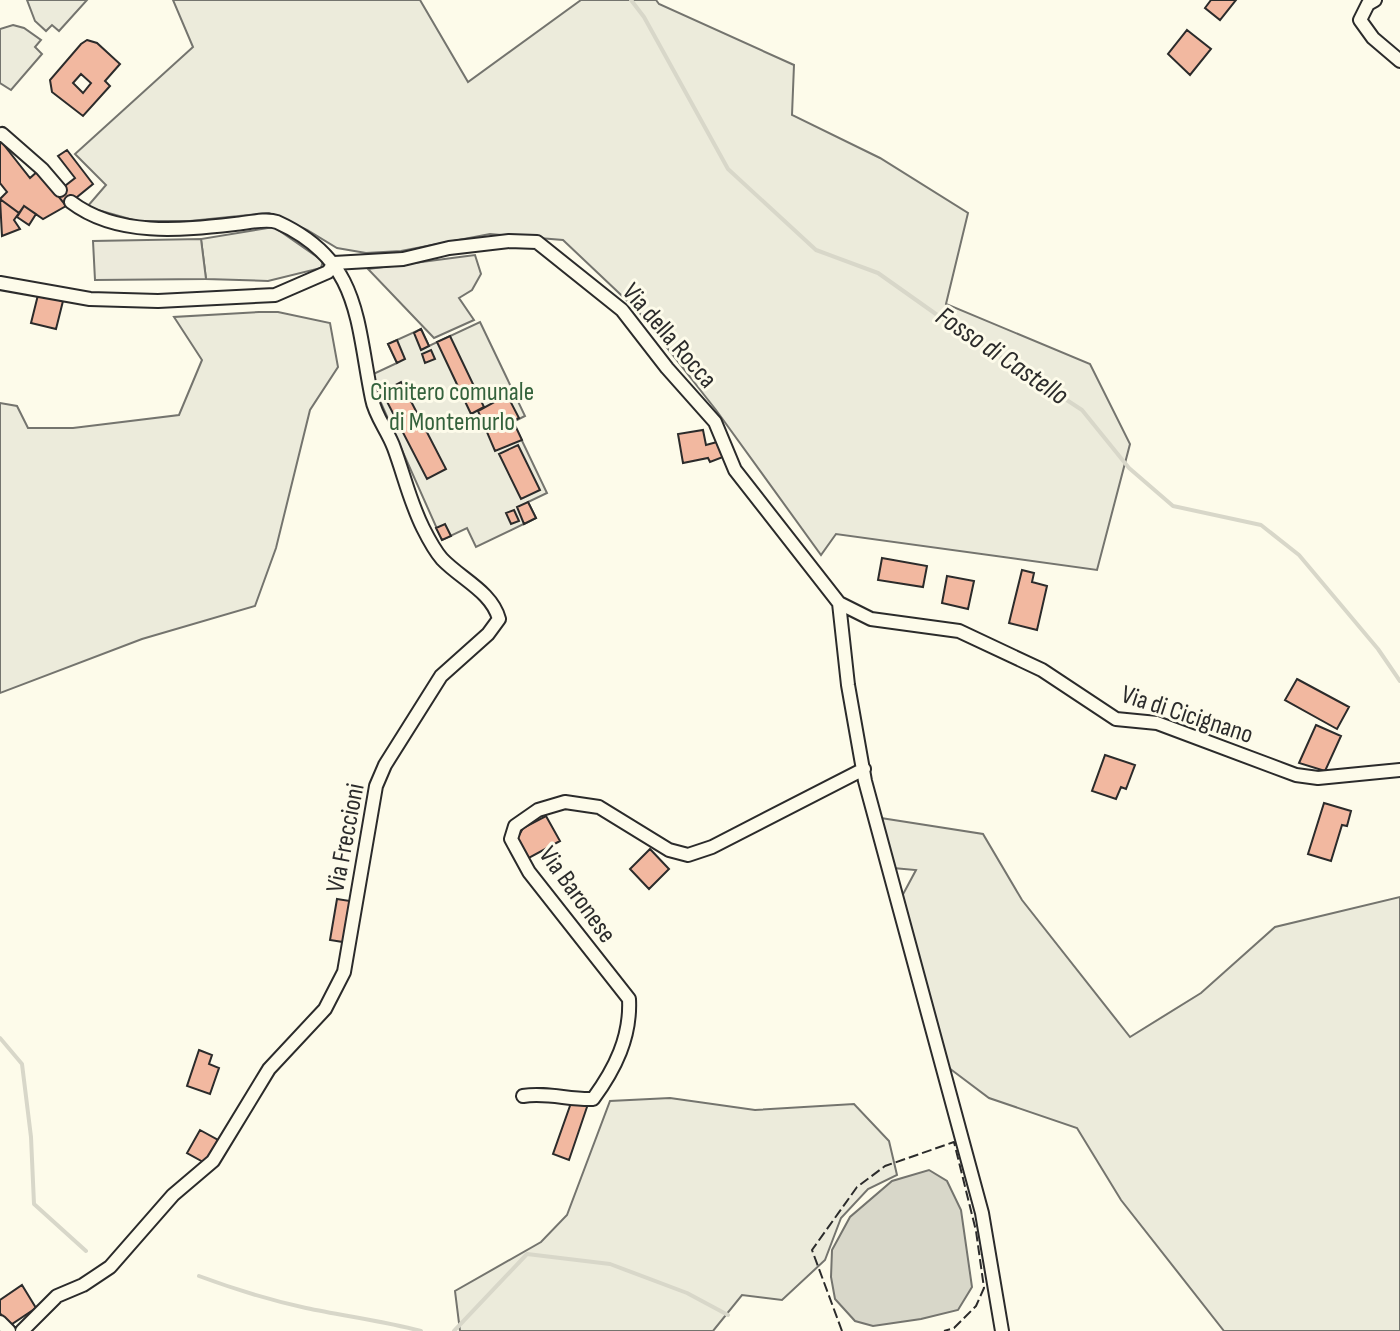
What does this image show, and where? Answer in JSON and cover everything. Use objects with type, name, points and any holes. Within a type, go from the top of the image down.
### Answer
[{"type":"street","points":[[1375,0],[1368,4],[1360,20],[1373,38],[1400,61]]},
{"type":"street","points":[[0,135],[42,169],[60,190]]},
{"type":"street","points":[[71,202],[89,215],[163,230],[273,220],[308,240],[334,263]]},
{"type":"street","name":"Via della Rocca","points":[[0,283],[90,299],[158,301],[275,295],[328,272],[334,263],[403,259],[449,248],[509,241],[537,242],[622,310],[667,368],[715,422],[735,470],[839,603]]},
{"type":"street","name":"Via Freccioni","points":[[22,1331],[57,1296],[83,1285],[110,1267],[173,1195],[213,1161],[269,1069],[325,1009],[344,972],[376,786],[385,765],[441,676],[488,634],[499,619],[495,604],[441,557],[424,530],[393,446],[372,402],[356,307],[334,263]]},
{"type":"street","points":[[839,603],[848,685],[864,769],[889,873],[982,1213],[1002,1331]]},
{"type":"street","name":"Via di Cicignano","points":[[839,603],[871,619],[959,631],[1042,670],[1116,719],[1157,723],[1296,775],[1318,778],[1400,770]]},
{"type":"street","name":"Via Baronese","points":[[523,1096],[542,1093],[577,1100],[593,1099],[609,1077],[623,1049],[630,1012],[629,999],[529,872],[511,839],[515,826],[538,810],[565,802],[599,807],[669,850],[688,855],[712,847],[864,769]]},
{"type":"street","points":[[0,1322],[9,1331]]},
{"type":"green space","points":[[27,0],[87,0],[59,31],[52,25],[46,31],[35,21]]},
{"type":"green space","points":[[173,0],[420,0],[468,82],[581,0],[656,0],[794,65],[792,115],[880,158],[968,213],[946,304],[1090,364],[1130,444],[1097,570],[836,534],[821,555],[716,410],[638,311],[563,240],[490,234],[401,251],[366,253],[337,248],[269,213],[190,221],[137,221],[87,207],[106,185],[75,154],[193,47]]},
{"type":"green space","points":[[13,25],[24,28],[41,40],[35,47],[42,54],[11,90],[0,83],[0,29]]},
{"type":"green space","points":[[274,227],[323,261],[321,268],[268,281],[206,279],[201,239]]},
{"type":"green space","points":[[278,312],[330,323],[338,367],[310,410],[276,548],[255,606],[142,639],[0,693],[0,403],[17,406],[28,428],[73,428],[179,415],[202,360],[174,317]]},
{"type":"green space","name":"Cimitero comunale di Montemurlo","points":[[480,322],[525,416],[513,422],[547,493],[528,502],[536,518],[476,547],[467,528],[442,540],[369,376],[397,363],[388,344],[421,329],[429,346]]},
{"type":"green space","points":[[881,818],[983,834],[1022,900],[1130,1037],[1201,993],[1275,927],[1400,897],[1400,1331],[1224,1331],[1121,1200],[1077,1128],[989,1098],[949,1068],[901,898],[916,870],[893,868]]},
{"type":"green space","points":[[670,1098],[755,1110],[854,1104],[889,1141],[897,1175],[868,1189],[841,1218],[825,1260],[782,1300],[742,1295],[713,1331],[460,1331],[455,1291],[541,1242],[567,1215],[610,1101]]},
{"type":"shaded area","points":[[201,239],[206,279],[95,280],[93,241]]},
{"type":"shaded area","points":[[475,255],[481,274],[472,290],[459,298],[474,320],[434,338],[368,269]]},
{"type":"shaded area","points":[[929,1170],[947,1181],[961,1210],[972,1287],[958,1310],[873,1326],[855,1321],[835,1299],[831,1277],[832,1250],[850,1217],[892,1181]]},
{"type":"building","points":[[1211,0],[1236,0],[1220,20],[1205,8]]},
{"type":"building","points":[[1187,30],[1211,49],[1190,75],[1168,54]]},
{"type":"building","points":[[87,40],[97,43],[120,64],[105,81],[110,86],[83,116],[52,92],[50,80]],"holes":[[[81,74],[91,83],[83,93],[73,83]]]},
{"type":"building","points":[[0,140],[30,178],[38,171],[66,206],[43,219],[24,206],[19,213],[0,199],[7,192],[0,183]]},
{"type":"building","points":[[67,150],[93,184],[66,206],[56,193],[75,178],[58,156]]},
{"type":"building","points":[[0,199],[19,213],[14,220],[20,229],[2,236]]},
{"type":"building","points":[[24,206],[36,214],[29,225],[17,217]]},
{"type":"building","points":[[38,295],[63,301],[56,329],[31,323]]},
{"type":"building","points":[[421,329],[429,346],[421,350],[414,333]]},
{"type":"building","points":[[450,336],[484,407],[471,414],[437,342]]},
{"type":"building","points":[[397,340],[405,359],[397,363],[388,344]]},
{"type":"building","points":[[431,350],[435,359],[425,363],[422,354]]},
{"type":"building","points":[[401,382],[446,469],[427,479],[382,392]]},
{"type":"building","points":[[507,395],[519,418],[513,421],[522,440],[495,451],[478,411]]},
{"type":"building","points":[[703,430],[706,445],[717,442],[723,457],[710,462],[708,458],[683,463],[678,434]]},
{"type":"building","points":[[518,445],[540,490],[521,499],[499,454]]},
{"type":"building","points":[[528,502],[536,518],[524,524],[517,507]]},
{"type":"building","points":[[514,510],[519,521],[511,524],[506,513]]},
{"type":"building","points":[[445,524],[451,536],[442,540],[436,528]]},
{"type":"building","points":[[882,558],[927,566],[923,587],[878,580]]},
{"type":"building","points":[[1022,570],[1034,573],[1032,582],[1047,586],[1037,630],[1009,623]]},
{"type":"building","points":[[947,576],[974,581],[968,609],[942,603]]},
{"type":"building","points":[[1297,679],[1349,707],[1337,729],[1285,700]]},
{"type":"building","points":[[1316,725],[1341,736],[1325,771],[1299,763]]},
{"type":"building","points":[[1105,755],[1135,765],[1126,789],[1121,787],[1116,799],[1092,791]]},
{"type":"building","points":[[1324,803],[1351,811],[1347,826],[1342,825],[1331,861],[1308,854]]},
{"type":"building","points":[[546,816],[560,841],[527,859],[517,839],[523,828]]},
{"type":"building","points":[[650,849],[669,869],[649,889],[630,869]]},
{"type":"building","points":[[337,899],[350,901],[343,942],[330,940]]},
{"type":"building","points":[[199,1050],[212,1055],[209,1064],[219,1068],[210,1094],[187,1086]]},
{"type":"building","points":[[571,1103],[588,1104],[569,1160],[553,1154]]},
{"type":"building","points":[[200,1130],[218,1140],[205,1163],[187,1153]]},
{"type":"building","points":[[22,1285],[36,1308],[9,1326],[0,1313],[0,1300]]},
{"type":"waterway","name":"Fosso di Castello","points":[[631,0],[644,17],[728,169],[816,250],[878,273],[1082,410],[1129,468],[1173,506],[1261,525],[1299,555],[1378,649],[1400,681]]},
{"type":"waterway","points":[[0,1038],[22,1064],[31,1137],[34,1204],[86,1251]]},
{"type":"waterway","points":[[454,1331],[527,1254],[610,1264],[687,1293],[728,1315]]},
{"type":"waterway","points":[[199,1276],[292,1305],[421,1331]]},
{"type":"fence","points":[[842,1331],[812,1250],[857,1187],[885,1166],[954,1142],[976,1231],[984,1288],[976,1306],[954,1328],[944,1331]]}]
